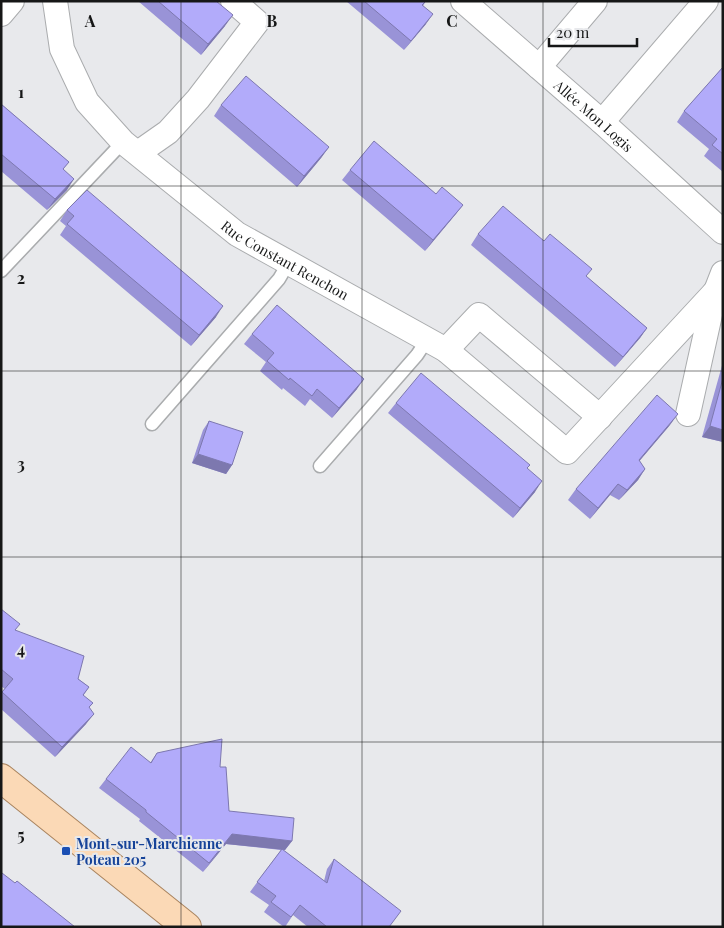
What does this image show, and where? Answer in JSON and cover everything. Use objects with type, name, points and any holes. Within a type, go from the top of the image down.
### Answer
[{"type":"main road","points":[[1,778],[187,927]]},
{"type":"street","points":[[1,14],[12,1]]},
{"type":"street","name":"Rue Constant Renchon","points":[[55,1],[62,49],[87,102],[130,148],[237,234],[436,345],[567,452],[719,282]]},
{"type":"street","points":[[130,148],[168,132],[198,99],[257,22],[233,1]]},
{"type":"street","name":"Allée Mon Logis","points":[[463,1],[602,122],[723,232]]},
{"type":"street","points":[[539,67],[595,1]]},
{"type":"street","points":[[602,122],[706,1]]},
{"type":"street","points":[[688,414],[719,282]]},
{"type":"street","points":[[436,345],[479,315],[600,417]]},
{"type":"lane","points":[[1,271],[130,148]]},
{"type":"lane","points":[[152,424],[279,279],[289,262]]},
{"type":"lane","points":[[320,466],[417,355],[436,345]]},
{"type":"building","points":[[158,1],[216,1],[233,15],[208,44]]},
{"type":"building","points":[[364,1],[426,1],[422,5],[433,14],[411,41]]},
{"type":"building","points":[[723,67],[723,154],[712,145],[717,139],[684,111]]},
{"type":"building","points":[[246,76],[329,147],[304,176],[221,105]]},
{"type":"building","points":[[1,104],[69,162],[63,169],[74,179],[55,199],[1,154]]},
{"type":"building","points":[[374,141],[436,194],[442,187],[463,205],[433,240],[350,170]]},
{"type":"building","points":[[87,190],[223,306],[199,335],[67,224],[74,216],[67,210]]},
{"type":"building","points":[[503,206],[544,241],[550,234],[592,269],[586,276],[647,328],[623,357],[478,234]]},
{"type":"building","points":[[277,305],[364,379],[339,408],[317,389],[312,396],[267,361],[274,353],[252,334]]},
{"type":"building","points":[[421,373],[530,465],[527,468],[542,481],[520,508],[396,403]]},
{"type":"building","points":[[723,378],[723,430],[710,426]]},
{"type":"building","points":[[657,395],[678,414],[639,460],[645,469],[627,490],[618,484],[598,508],[576,489]]},
{"type":"building","points":[[209,421],[243,432],[232,465],[198,454]]},
{"type":"building","points":[[1,609],[20,624],[15,630],[84,656],[78,679],[89,687],[83,695],[93,703],[89,707],[94,714],[62,747],[2,692],[13,679],[1,669]]},
{"type":"building","points":[[222,739],[220,767],[226,767],[229,811],[294,818],[292,841],[232,834],[209,863],[106,779],[131,747],[151,763],[157,753]]},
{"type":"building","points":[[282,849],[327,883],[334,859],[401,911],[389,927],[327,927],[300,905],[291,917],[271,902],[276,896],[257,882]]},
{"type":"building","points":[[2,873],[15,883],[17,881],[75,927],[1,927]]},
{"type":"place","name":"Mont-sur-Marchienne Poteau 205","points":[[66,851]]}]
